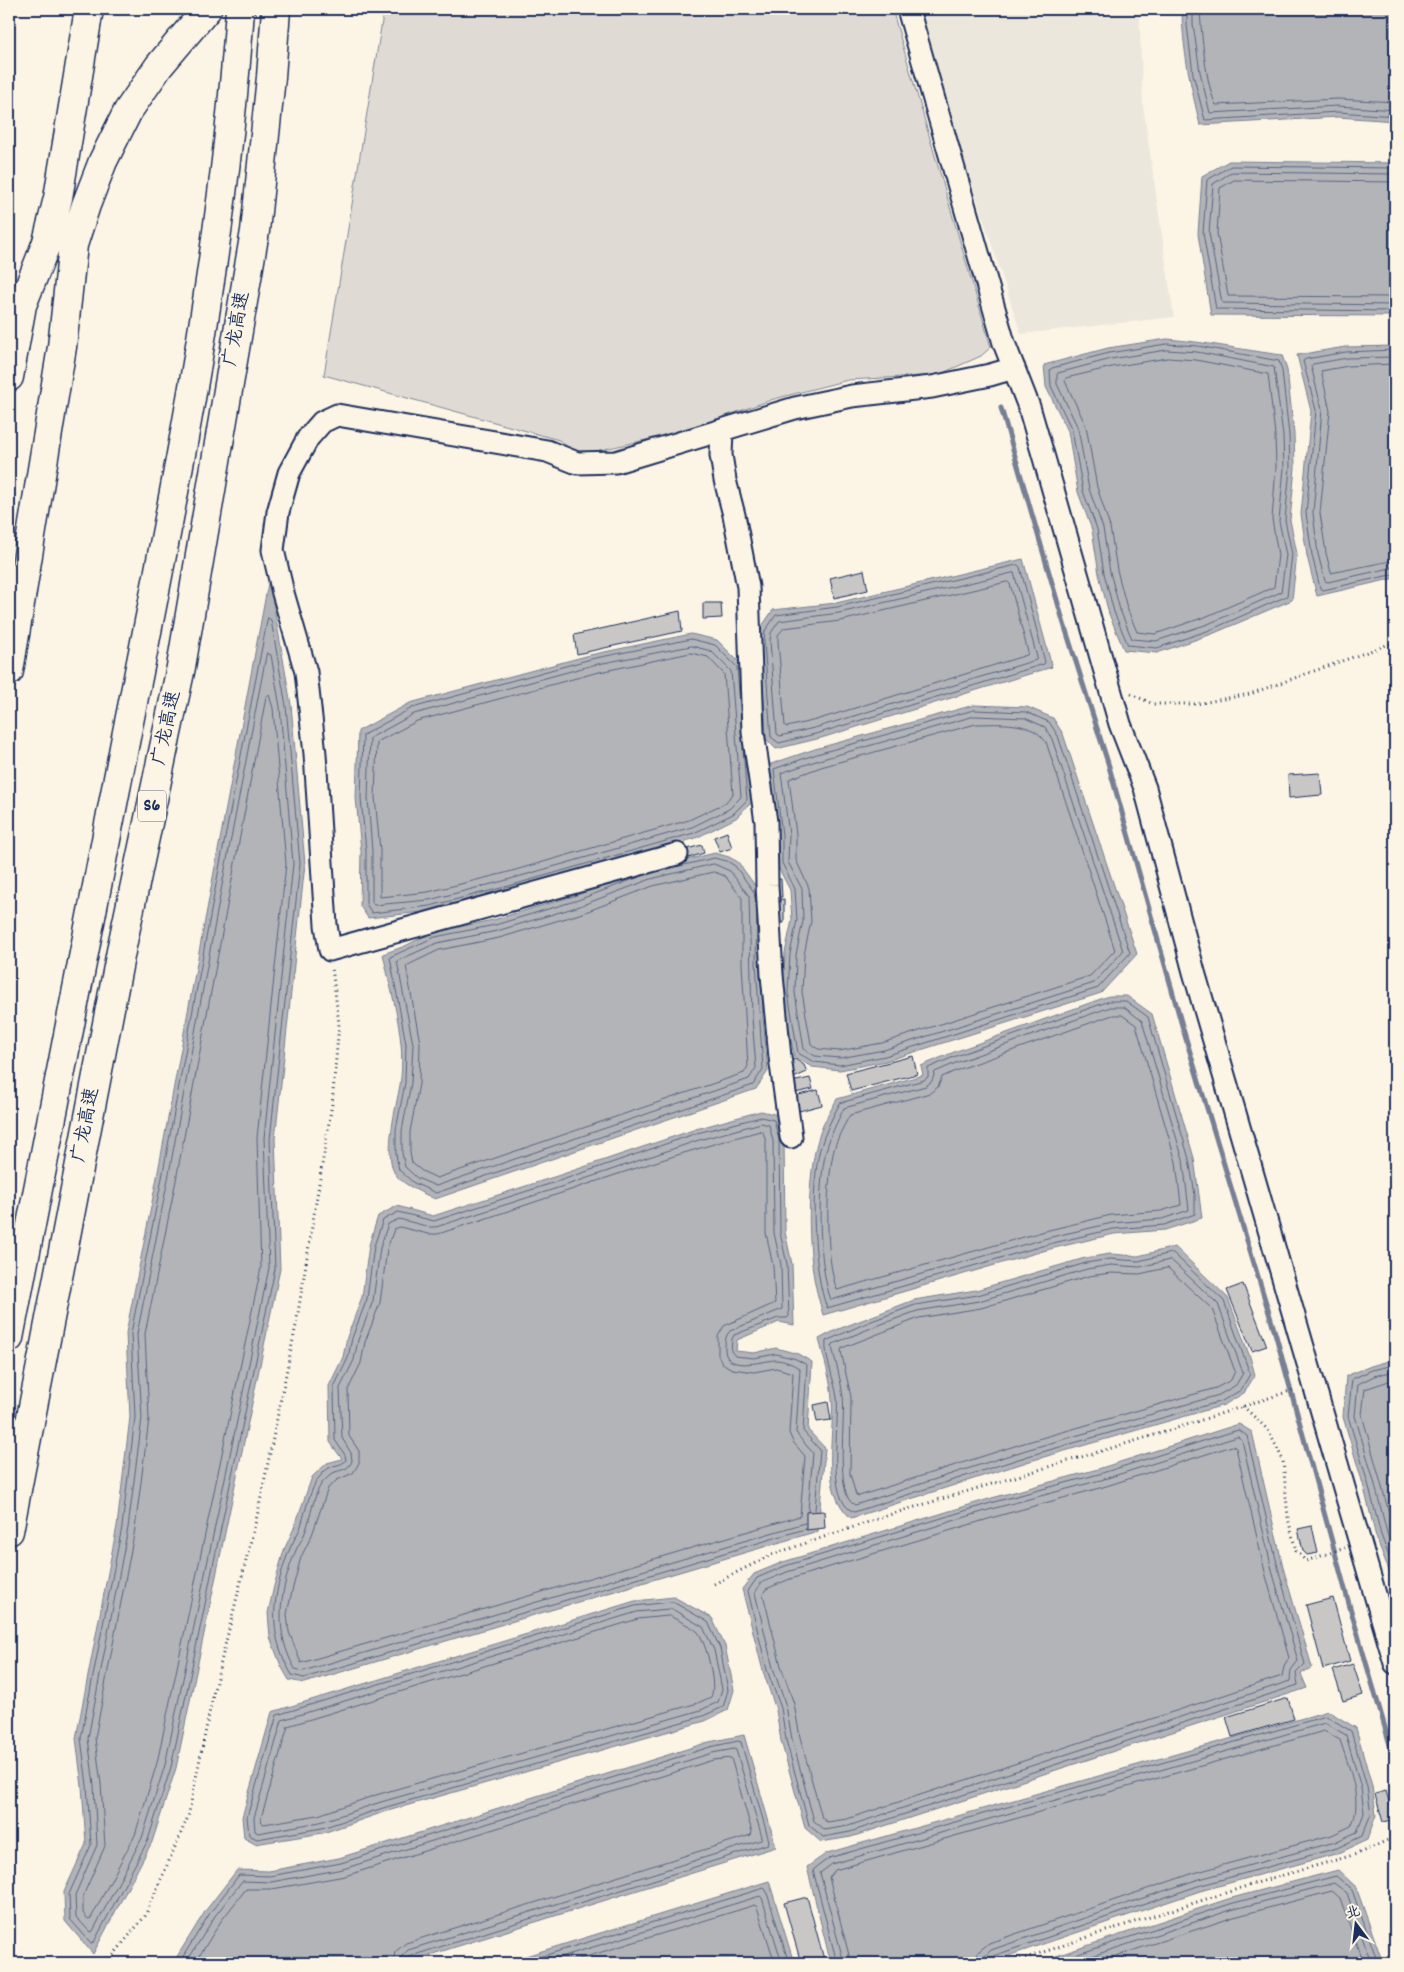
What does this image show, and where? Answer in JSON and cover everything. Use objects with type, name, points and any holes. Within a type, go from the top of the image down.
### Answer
[{"type":"highway","points":[[9,377],[22,306],[47,242],[58,198],[89,9]]},
{"type":"highway","points":[[9,671],[62,347],[73,245],[103,161],[128,112],[159,66],[207,9]]},
{"type":"highway","name":"广龙高速","points":[[9,1338],[187,424],[218,229],[235,83],[240,9]]},
{"type":"highway","name":"广龙高速","points":[[9,1531],[122,946],[181,666],[255,231],[276,9]]},
{"type":"lane","points":[[908,9],[1004,343],[1031,416],[1120,724],[1145,788],[1194,972],[1395,1663]]},
{"type":"lane","points":[[677,854],[330,950],[326,925],[315,754],[306,672],[283,593],[273,550],[278,512],[289,473],[308,438],[322,422],[337,415],[538,449],[577,462],[616,462],[795,408],[852,396],[932,387],[1014,368]]},
{"type":"lane","points":[[722,431],[721,456],[748,587],[753,732],[766,822],[772,974],[791,1137]]},
{"type":"path","points":[[1107,675],[1129,693],[1153,704],[1196,704],[1250,694],[1395,642]]},
{"type":"path","points":[[107,1963],[146,1916],[188,1817],[214,1690],[258,1512],[296,1325],[332,1104],[338,1024],[330,950]]},
{"type":"path","points":[[714,1584],[771,1555],[895,1513],[1168,1431],[1297,1388]]},
{"type":"path","points":[[1243,1406],[1268,1430],[1283,1460],[1288,1518],[1296,1550],[1306,1561],[1341,1550]]},
{"type":"path","points":[[1011,1963],[1238,1889],[1357,1854],[1395,1837]]},
{"type":"shaded area","points":[[384,9],[892,9],[991,347],[981,356],[938,375],[848,380],[774,399],[677,433],[578,455],[559,440],[324,375]]},
{"type":"shaded area","points":[[918,9],[1139,9],[1143,105],[1174,317],[1021,334],[952,123]]},
{"type":"water","points":[[1182,9],[1395,9],[1395,121],[1338,117],[1200,125],[1185,53]]},
{"type":"water","points":[[1229,161],[1395,163],[1395,316],[1211,315],[1198,234],[1202,176]]},
{"type":"water","points":[[1167,339],[1282,355],[1287,370],[1294,434],[1295,468],[1290,520],[1297,554],[1292,600],[1212,634],[1157,653],[1124,650],[1109,614],[1099,574],[1092,530],[1078,492],[1068,431],[1046,387],[1044,365],[1108,348]]},
{"type":"water","points":[[1395,346],[1395,578],[1317,596],[1307,556],[1301,514],[1311,411],[1297,355],[1345,347]]},
{"type":"water","points":[[1023,559],[1052,667],[821,738],[776,749],[766,739],[759,641],[760,629],[773,610],[836,603]]},
{"type":"water","points":[[269,578],[291,705],[305,864],[275,1139],[280,1269],[176,1768],[152,1842],[93,1954],[65,1921],[64,1892],[86,1844],[76,1738],[117,1526],[130,1417],[126,1333]]},
{"type":"water","points":[[691,634],[717,640],[742,665],[752,802],[736,818],[696,838],[510,891],[431,911],[368,918],[360,906],[361,851],[356,798],[358,731],[410,703],[590,655]]},
{"type":"water","points":[[974,705],[1027,707],[1053,718],[1063,734],[1137,954],[1101,993],[886,1061],[840,1070],[812,1067],[794,1057],[783,994],[785,953],[792,920],[790,890],[777,865],[778,836],[768,765],[815,749]]},
{"type":"water","points":[[715,853],[738,862],[759,891],[763,1018],[768,1071],[756,1089],[435,1199],[412,1188],[401,1180],[394,1172],[391,1163],[390,1141],[400,1085],[402,1052],[398,1019],[383,954],[405,946],[433,932],[493,920],[577,895],[648,869]]},
{"type":"water","points":[[1109,996],[1127,996],[1152,1014],[1194,1158],[1202,1218],[1165,1230],[1114,1234],[1050,1249],[823,1315],[816,1288],[810,1244],[811,1185],[820,1133],[837,1099],[923,1075],[921,1066],[954,1052]]},
{"type":"water","points":[[761,1111],[778,1115],[784,1139],[785,1232],[792,1264],[794,1325],[779,1322],[737,1340],[736,1351],[754,1353],[776,1348],[798,1354],[812,1362],[808,1430],[825,1448],[818,1531],[304,1683],[289,1680],[281,1666],[270,1637],[268,1613],[284,1550],[312,1477],[327,1463],[342,1459],[330,1442],[329,1386],[343,1357],[347,1337],[362,1297],[369,1245],[378,1216],[397,1206],[433,1216],[696,1129]]},
{"type":"water","points":[[1175,1247],[1228,1298],[1255,1375],[1244,1393],[1224,1405],[1030,1461],[851,1518],[841,1506],[835,1493],[832,1478],[831,1392],[819,1339],[836,1330],[914,1300],[976,1290],[1085,1258],[1110,1254],[1138,1256]]},
{"type":"water","points":[[1395,1359],[1395,1586],[1376,1537],[1363,1484],[1343,1417],[1346,1376]]},
{"type":"water","points":[[1239,1424],[1252,1432],[1284,1571],[1312,1667],[1301,1674],[1307,1688],[851,1837],[821,1842],[805,1828],[781,1741],[776,1710],[763,1671],[742,1589],[754,1574],[783,1562],[992,1498],[1098,1469]]},
{"type":"water","points":[[674,1597],[712,1618],[725,1646],[734,1690],[728,1710],[705,1721],[384,1812],[323,1833],[255,1844],[244,1838],[242,1817],[272,1712],[635,1601]]},
{"type":"water","points":[[1328,1711],[1356,1728],[1372,1786],[1376,1815],[1367,1840],[1339,1853],[1200,1891],[987,1963],[833,1963],[828,1952],[807,1867],[827,1853]]},
{"type":"water","points":[[744,1735],[776,1847],[404,1963],[173,1963],[206,1910],[237,1870],[269,1871],[339,1858],[709,1742]]},
{"type":"water","points":[[1338,1870],[1356,1887],[1383,1963],[1035,1963],[1228,1899]]},
{"type":"water","points":[[769,1881],[794,1963],[503,1963]]},
{"type":"building","points":[[864,570],[868,590],[834,598],[830,578]]},
{"type":"building","points":[[703,603],[721,603],[722,618],[703,619]]},
{"type":"building","points":[[680,611],[682,631],[577,654],[574,635]]},
{"type":"building","points":[[1320,773],[1322,795],[1289,798],[1288,775]]},
{"type":"building","points":[[727,832],[732,848],[720,852],[714,837]]},
{"type":"building","points":[[702,845],[704,853],[685,859],[683,850]]},
{"type":"building","points":[[781,879],[782,897],[772,898],[770,880]]},
{"type":"building","points":[[784,899],[784,923],[773,923],[773,900]]},
{"type":"building","points":[[913,1056],[917,1074],[851,1091],[846,1073]]},
{"type":"building","points":[[795,1059],[804,1065],[807,1072],[791,1079],[785,1063]]},
{"type":"building","points":[[810,1078],[813,1089],[795,1093],[792,1082]]},
{"type":"building","points":[[818,1090],[822,1105],[799,1111],[795,1096]]},
{"type":"building","points":[[1243,1284],[1267,1346],[1252,1351],[1227,1290]]},
{"type":"building","points":[[828,1402],[831,1420],[817,1422],[814,1405]]},
{"type":"building","points":[[824,1511],[825,1528],[806,1530],[806,1512]]},
{"type":"building","points":[[1312,1526],[1318,1553],[1307,1555],[1303,1551],[1298,1529]]},
{"type":"building","points":[[1333,1598],[1350,1661],[1323,1669],[1306,1605]]},
{"type":"building","points":[[1353,1664],[1363,1695],[1343,1701],[1333,1670]]},
{"type":"building","points":[[1288,1698],[1294,1719],[1232,1737],[1226,1717]]},
{"type":"building","points":[[1386,1791],[1394,1819],[1383,1822],[1375,1794]]},
{"type":"building","points":[[1395,1850],[1395,1872],[1389,1851]]},
{"type":"building","points":[[807,1897],[825,1963],[801,1963],[784,1903]]},
{"type":"waterway","points":[[1001,408],[1064,624],[1108,763],[1183,1029],[1276,1336],[1349,1604],[1395,1762]]}]
